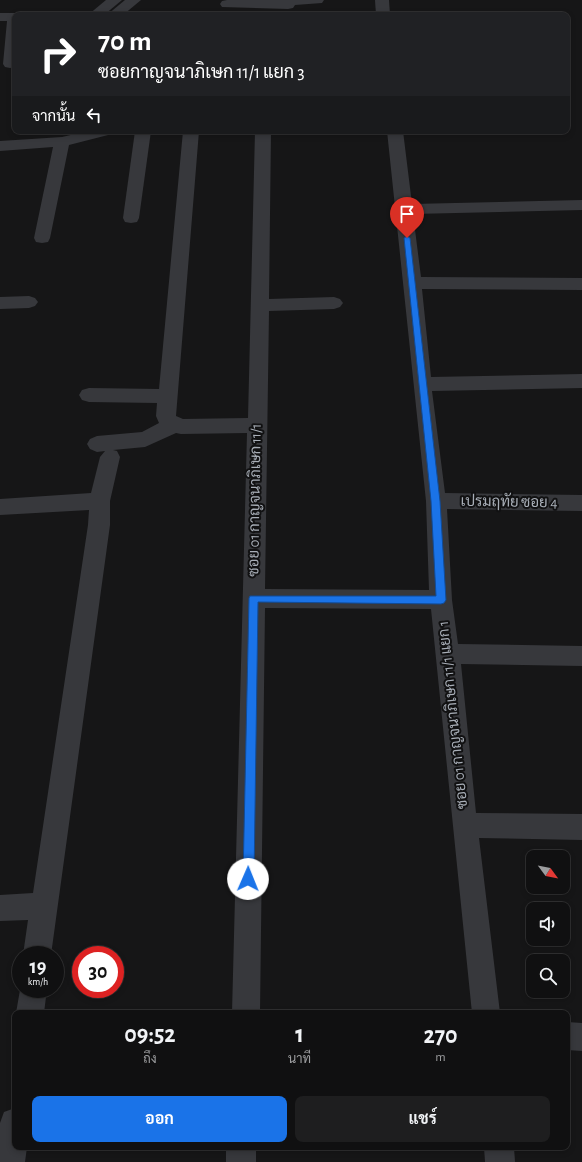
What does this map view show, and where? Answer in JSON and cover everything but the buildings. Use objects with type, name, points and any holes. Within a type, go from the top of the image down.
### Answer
[{"type":"street","points":[[99,12],[115,0]]},
{"type":"street","points":[[118,12],[134,0]]},
{"type":"street","points":[[227,4],[287,5],[317,0]]},
{"type":"street","points":[[382,0],[383,12]]},
{"type":"street","points":[[0,17],[12,17]]},
{"type":"street","points":[[8,64],[12,33]]},
{"type":"street","points":[[0,146],[62,142],[95,134]]},
{"type":"street","points":[[132,218],[143,134]]},
{"type":"street","points":[[191,134],[166,416],[168,421],[181,427],[256,425]]},
{"type":"street","name":"ซอย 01 กาญจนาภิเษก 11/1","points":[[246,1010],[258,305],[263,134]]},
{"type":"street","name":"ซอย 01 กาญจนาภิเษก 11/1 แยก 1","points":[[395,134],[436,501],[441,600],[486,1010]]},
{"type":"street","points":[[42,238],[62,142]]},
{"type":"street","points":[[403,209],[582,205]]},
{"type":"street","points":[[412,283],[582,284]]},
{"type":"street","points":[[0,303],[29,302]]},
{"type":"street","points":[[258,305],[334,303]]},
{"type":"street","points":[[422,384],[582,381]]},
{"type":"street","points":[[89,395],[168,396]]},
{"type":"street","points":[[39,946],[99,525],[104,451],[145,439],[174,424]]},
{"type":"street","points":[[0,507],[100,501]]},
{"type":"street","name":"เปรมฤทัย ซอย 4","points":[[436,501],[582,503]]},
{"type":"street","points":[[254,598],[441,600]]},
{"type":"street","points":[[448,654],[582,656]]},
{"type":"street","points":[[465,825],[582,827]]},
{"type":"street","points":[[0,908],[44,906]]},
{"type":"street","points":[[30,1010],[32,998]]},
{"type":"street","points":[[570,1036],[582,1037]]},
{"type":"street","points":[[10,1162],[12,1146]]},
{"type":"street","points":[[241,1150],[241,1162]]},
{"type":"street","points":[[499,1150],[500,1162]]},
{"type":"route","points":[[248,879],[254,598],[441,600],[436,501],[407,238]]}]
